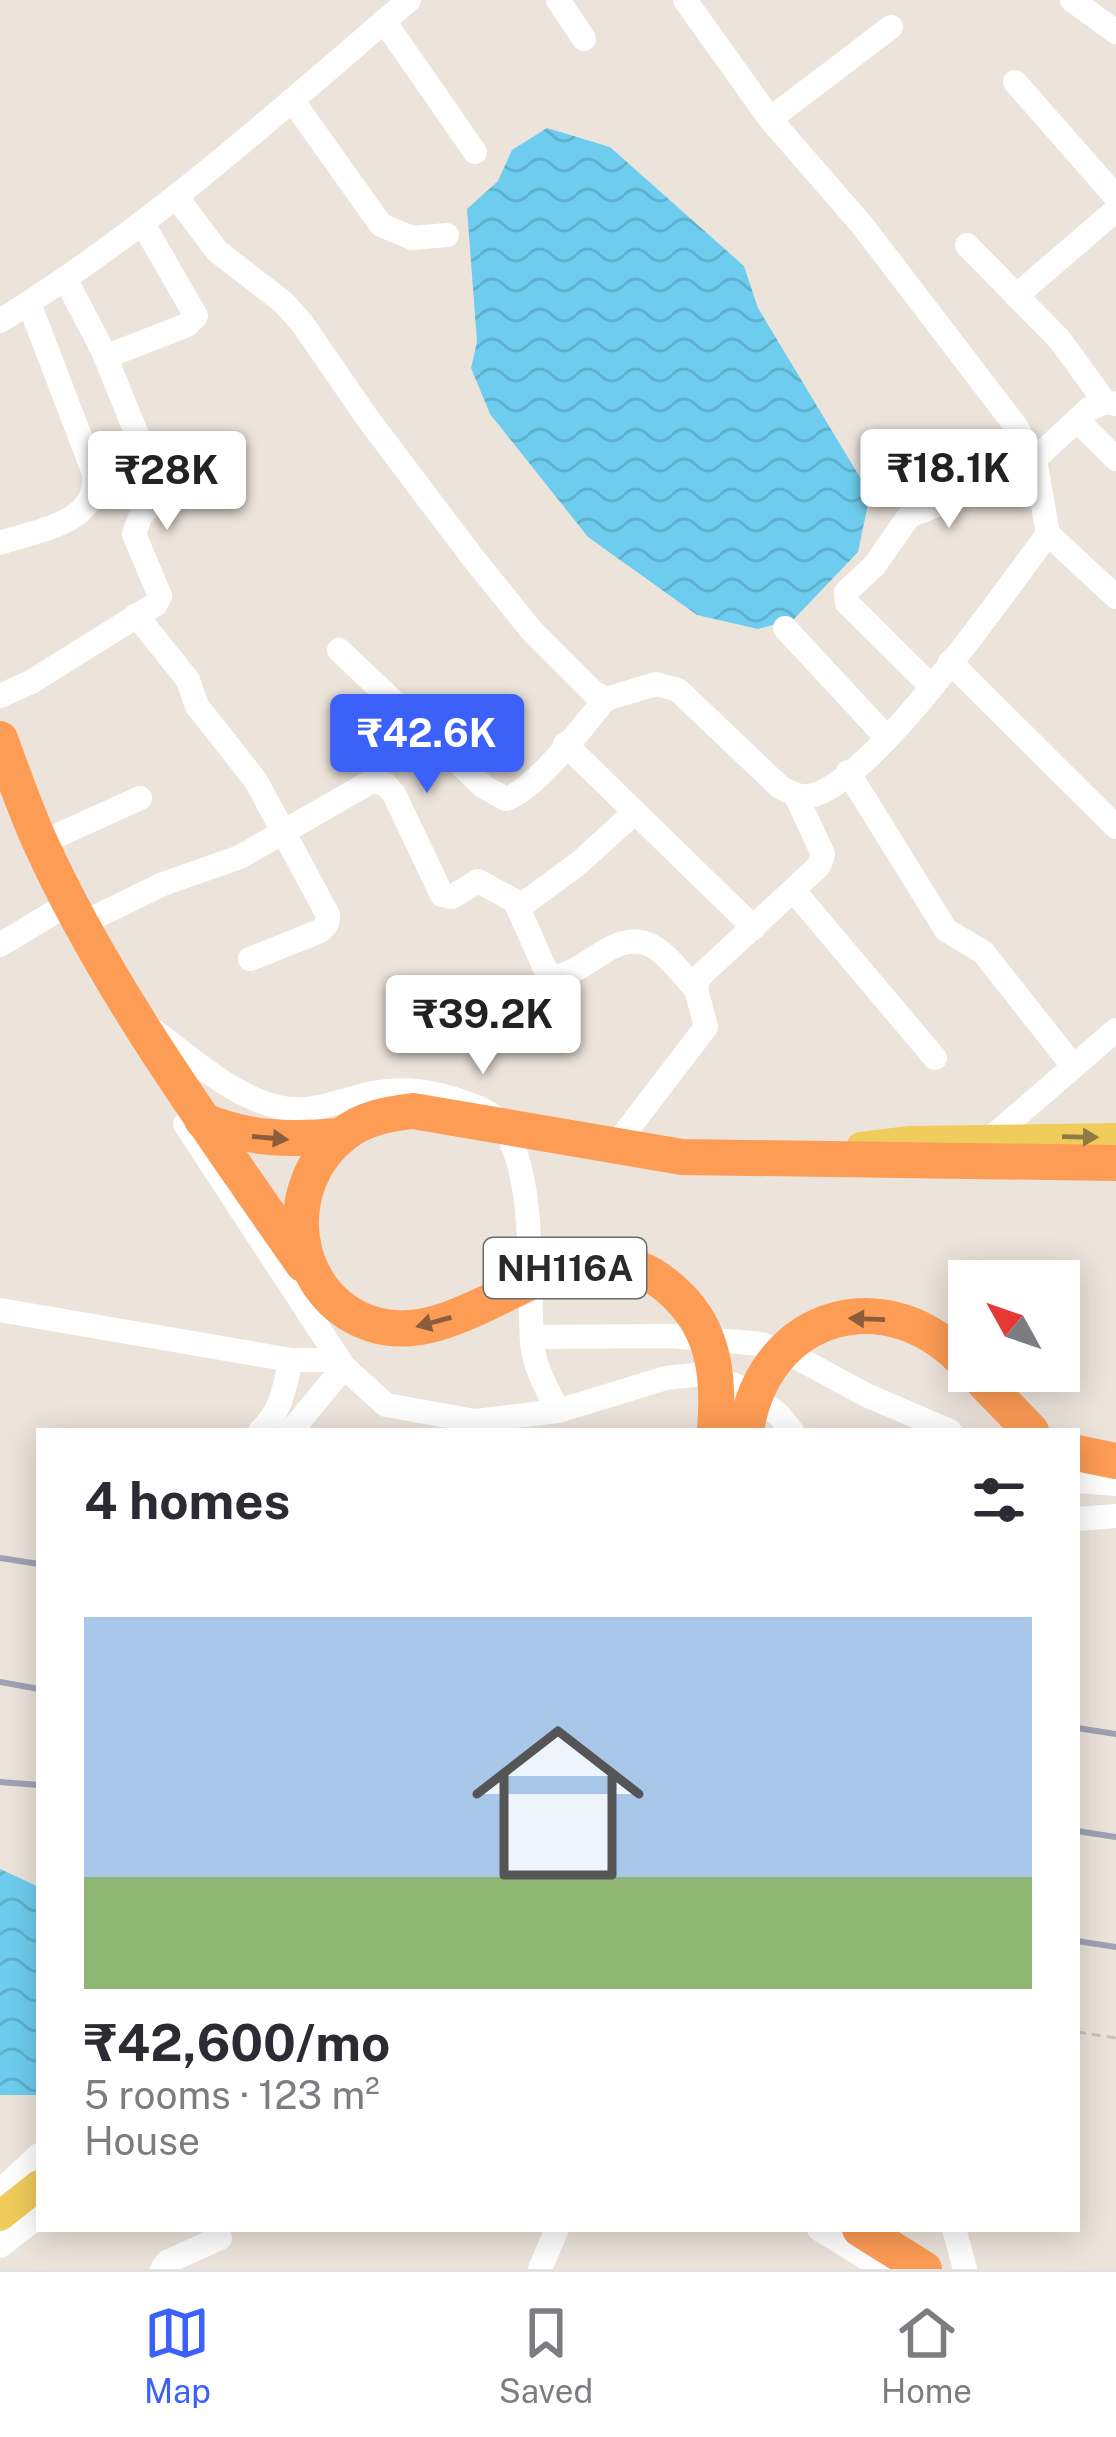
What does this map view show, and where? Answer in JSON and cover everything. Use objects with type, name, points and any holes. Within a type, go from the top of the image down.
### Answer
[{"type":"highway","name":"NH116A","points":[[0,739],[41,843],[138,1016],[202,1120],[315,1281],[350,1315],[395,1329],[450,1318],[574,1264],[600,1262],[644,1272],[674,1290],[706,1335],[716,1365],[715,1428]]},
{"type":"highway","points":[[315,1281],[301,1237],[304,1194],[321,1157],[341,1136],[371,1119],[413,1111],[722,1160],[1116,1163]]},
{"type":"highway","points":[[202,1120],[258,1138],[341,1136]]},
{"type":"highway","points":[[746,1428],[751,1400],[766,1368],[803,1333],[831,1321],[859,1316],[895,1320],[930,1334],[948,1349]]},
{"type":"highway","points":[[993,1392],[1028,1428]]},
{"type":"highway","points":[[1080,1454],[1116,1461]]},
{"type":"highway","points":[[865,2232],[924,2269]]},
{"type":"main road","points":[[797,1161],[895,1142],[1116,1138]]},
{"type":"main road","points":[[0,2216],[36,2187]]},
{"type":"street","points":[[0,321],[178,199],[409,0]]},
{"type":"street","points":[[558,0],[584,39]]},
{"type":"street","points":[[685,0],[770,118],[862,226],[1016,424],[1035,459],[1048,534],[1116,597]]},
{"type":"street","points":[[1072,0],[1116,32]]},
{"type":"street","points":[[384,22],[475,152]]},
{"type":"street","points":[[770,118],[891,27]]},
{"type":"street","points":[[1015,82],[1116,197]]},
{"type":"street","points":[[292,100],[382,225],[412,238],[447,235]]},
{"type":"street","points":[[178,199],[218,251],[302,323],[472,558],[532,631],[605,699]]},
{"type":"street","points":[[1016,296],[1116,210]]},
{"type":"street","points":[[105,357],[187,325],[196,316],[143,224]]},
{"type":"street","points":[[931,686],[847,603],[846,592],[874,566],[909,516],[981,488],[1035,459],[1077,420],[1111,403],[967,245]]},
{"type":"street","points":[[0,696],[31,682],[156,604],[160,596],[134,534],[140,517],[157,498],[157,484],[105,357],[66,280]]},
{"type":"street","points":[[0,543],[73,518],[88,507],[96,490],[94,473],[29,303]]},
{"type":"street","points":[[1077,420],[1116,459]]},
{"type":"street","points":[[339,650],[496,796],[518,795],[605,699],[656,684],[678,690],[780,787],[796,796],[814,795],[887,738],[1048,534]]},
{"type":"street","points":[[136,615],[188,680],[196,706],[240,756],[287,833],[328,915],[320,931],[250,959]]},
{"type":"street","points":[[785,628],[887,738]]},
{"type":"street","points":[[950,662],[1116,827]]},
{"type":"street","points":[[565,745],[754,928]]},
{"type":"street","points":[[848,772],[946,930],[983,952],[1073,1066]]},
{"type":"street","points":[[0,946],[77,912],[240,857],[356,789],[372,781],[385,784],[442,895],[452,897],[478,881],[509,896],[538,960],[555,977],[569,974],[627,940],[646,941],[696,989],[706,1028],[700,1040],[615,1146]]},
{"type":"street","points":[[696,989],[700,977],[819,866],[823,854],[796,796]]},
{"type":"street","points":[[41,843],[140,798]]},
{"type":"street","points":[[518,908],[579,863],[635,812]]},
{"type":"street","points":[[794,891],[935,1058]]},
{"type":"street","points":[[138,1016],[231,1088],[261,1102],[288,1110],[315,1108],[377,1091],[409,1090],[480,1108],[501,1124],[515,1159],[530,1226],[532,1337],[538,1370],[558,1411]]},
{"type":"street","points":[[138,1016],[144,1061],[342,1364],[386,1405],[459,1425],[558,1411],[666,1378],[704,1375],[746,1389],[789,1428]]},
{"type":"street","points":[[992,1138],[1116,1030]]},
{"type":"street","points":[[0,1310],[291,1360],[342,1364]]},
{"type":"street","points":[[532,1337],[670,1336],[761,1344],[943,1428]]},
{"type":"street","points":[[262,1428],[280,1405],[291,1360]]},
{"type":"street","points":[[293,1428],[342,1364]]},
{"type":"street","points":[[1080,1481],[1116,1484]]},
{"type":"street","points":[[1080,1519],[1116,1516]]},
{"type":"street","points":[[0,2191],[36,2158]]},
{"type":"street","points":[[0,2246],[36,2218]]},
{"type":"street","points":[[515,2269],[542,2266],[556,2232]]},
{"type":"street","points":[[824,2232],[884,2269]]},
{"type":"street","points":[[956,2232],[970,2265]]},
{"type":"street","points":[[162,2269],[167,2262],[220,2238]]},
{"type":"path","points":[[1080,2032],[1116,2038]]},
{"type":"water","points":[[547,128],[610,147],[744,266],[758,308],[870,494],[858,552],[794,619],[758,629],[697,615],[588,537],[490,414],[471,368],[477,342],[467,209],[498,181],[512,150]]},
{"type":"water","points":[[0,1869],[36,1886],[36,2095],[0,2095]]},
{"type":"railway","points":[[0,1558],[36,1564]]},
{"type":"railway","points":[[0,1682],[36,1688]]},
{"type":"railway","points":[[1080,1728],[1116,1734]]},
{"type":"railway","points":[[0,1782],[36,1785]]},
{"type":"railway","points":[[1080,1831],[1116,1837]]},
{"type":"railway","points":[[1080,1941],[1116,1947]]}]
